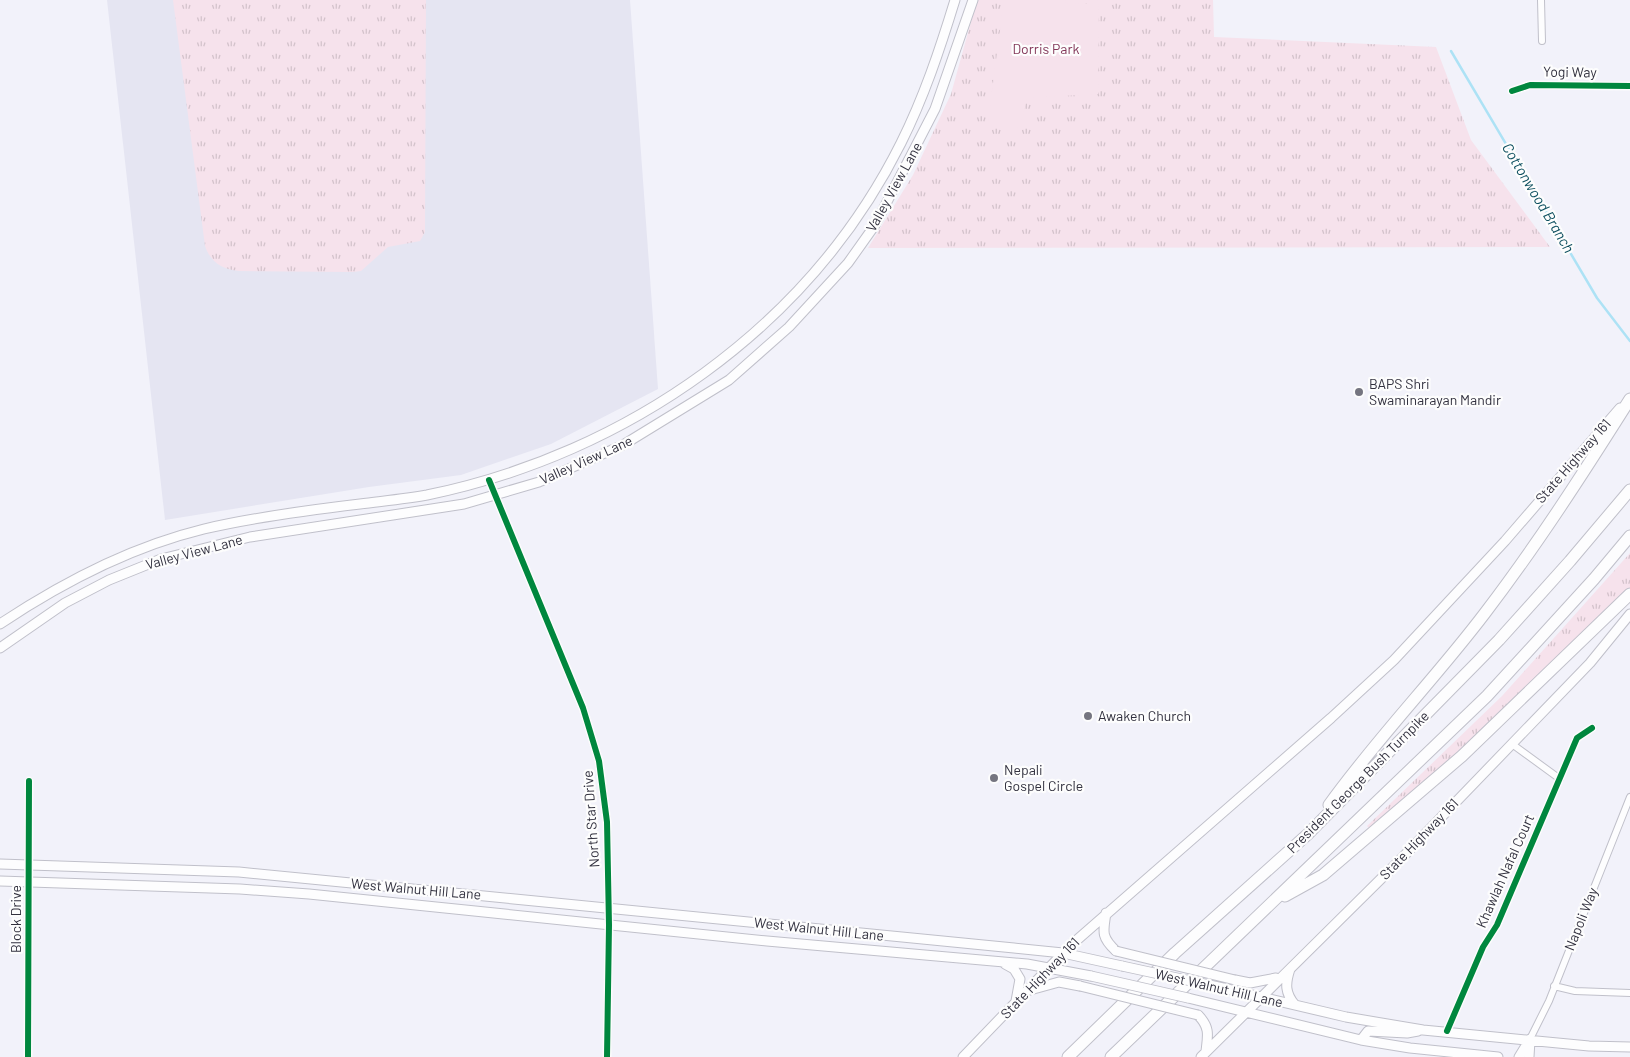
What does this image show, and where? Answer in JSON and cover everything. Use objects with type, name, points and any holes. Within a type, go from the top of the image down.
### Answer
[{"type":"highway","points":[[1308,834],[1355,768],[1485,613],[1577,484],[1630,398]]},
{"type":"highway","name":"President George Bush Turnpike","points":[[1068,1057],[1175,953],[1308,834],[1499,640],[1570,561],[1630,490]]},
{"type":"highway","name":"President George Bush Turnpike","points":[[1111,1057],[1487,696],[1582,592],[1630,536]]},
{"type":"highway","points":[[1271,904],[1323,875],[1422,790],[1512,709],[1630,594]]},
{"type":"main road","name":"Valley View Lane","points":[[0,624],[28,605],[86,572],[138,549],[205,529],[425,495],[489,480],[537,464],[572,449],[654,406],[734,351],[796,294],[841,240],[901,143],[934,66],[955,0]]},
{"type":"main road","name":"Valley View Lane","points":[[0,648],[65,602],[109,580],[161,559],[250,537],[455,506],[496,496],[577,466],[623,445],[729,380],[790,327],[848,263],[875,224],[935,109],[973,0]]},
{"type":"main road","name":"State Highway 161","points":[[964,1057],[1048,968],[1106,913],[1126,899],[1331,718],[1407,646],[1505,541],[1630,398]]},
{"type":"main road","name":"State Highway 161","points":[[1203,1054],[1260,996],[1369,892],[1590,662],[1630,614]]},
{"type":"main road","name":"West Walnut Hill Lane","points":[[0,864],[230,872],[303,878],[1063,953],[1260,996],[1346,1017],[1423,1030],[1616,1048],[1630,1047]]},
{"type":"main road","points":[[302,893],[303,878]]},
{"type":"main road","name":"West Walnut Hill Lane","points":[[0,881],[240,889],[302,893],[609,925],[1003,962],[1091,976],[1246,1010],[1361,1040],[1410,1048],[1498,1057]]},
{"type":"main road","points":[[439,907],[440,891]]},
{"type":"main road","points":[[1106,913],[1103,932],[1106,942],[1116,951],[1250,983],[1264,982],[1280,977]]},
{"type":"main road","points":[[907,952],[909,938]]},
{"type":"main road","points":[[1003,962],[1014,969],[1020,979],[1020,989],[1015,1005]]},
{"type":"main road","points":[[1290,967],[1285,985],[1288,996],[1295,1005]]},
{"type":"main road","points":[[1029,990],[1059,982],[1198,1015],[1205,1022],[1209,1031],[1203,1054]]},
{"type":"main road","points":[[1361,1040],[1368,1031],[1407,1033],[1423,1030]]},
{"type":"main road","points":[[1519,1057],[1530,1039]]},
{"type":"main road","points":[[1529,1057],[1530,1039]]},
{"type":"street","points":[[1541,0],[1542,41]]},
{"type":"street","name":"Yogi Way","points":[[1512,92],[1530,84],[1630,86]]},
{"type":"street","name":"North Star Drive","points":[[489,480],[515,547],[583,708],[597,752],[607,822],[609,907],[607,1057]]},
{"type":"street","name":"Khawlah Nafal Court","points":[[1447,1031],[1483,947],[1497,925],[1577,738],[1592,728]]},
{"type":"street","points":[[1512,744],[1560,779]]},
{"type":"street","name":"Block Drive","points":[[28,1057],[30,780]]},
{"type":"street","name":"Napoli Way","points":[[1530,1039],[1554,986],[1630,797]]},
{"type":"street","points":[[1554,986],[1575,991],[1630,993]]},
{"type":"shaded area","points":[[107,0],[630,0],[658,389],[551,444],[461,475],[369,487],[165,520]]},
{"type":"green space","points":[[173,0],[426,0],[425,232],[420,241],[388,247],[361,271],[353,272],[239,271],[222,267],[214,261],[205,246]]},
{"type":"green space","points":[[977,0],[1213,0],[1214,37],[1436,47],[1471,140],[1550,247],[868,248],[913,175],[951,94]]},
{"type":"green space","name":"Dorris Park","points":[[1004,0],[1065,0],[1066,3],[1088,4],[1088,1],[1099,0],[1098,94],[1027,98],[1020,128],[988,121]]},
{"type":"green space","points":[[1630,553],[1630,588],[1461,750],[1369,828],[1367,826],[1502,696]]},
{"type":"waterway","name":"Cottonwood Branch","points":[[1451,51],[1597,298],[1630,341]]},
{"type":"cycle path","points":[[1512,91],[1530,85],[1630,86]]},
{"type":"cycle path","points":[[489,480],[583,708],[599,761],[607,822],[609,925],[607,1057]]},
{"type":"cycle path","points":[[1447,1031],[1483,947],[1497,925],[1577,738],[1592,728]]},
{"type":"cycle path","points":[[28,1057],[29,781]]},
{"type":"place","name":"BAPS Shri Swaminarayan Mandir","points":[[1359,392]]},
{"type":"place","name":"Awaken Church","points":[[1088,716]]},
{"type":"place","name":"Nepali Gospel Circle","points":[[994,778]]}]
